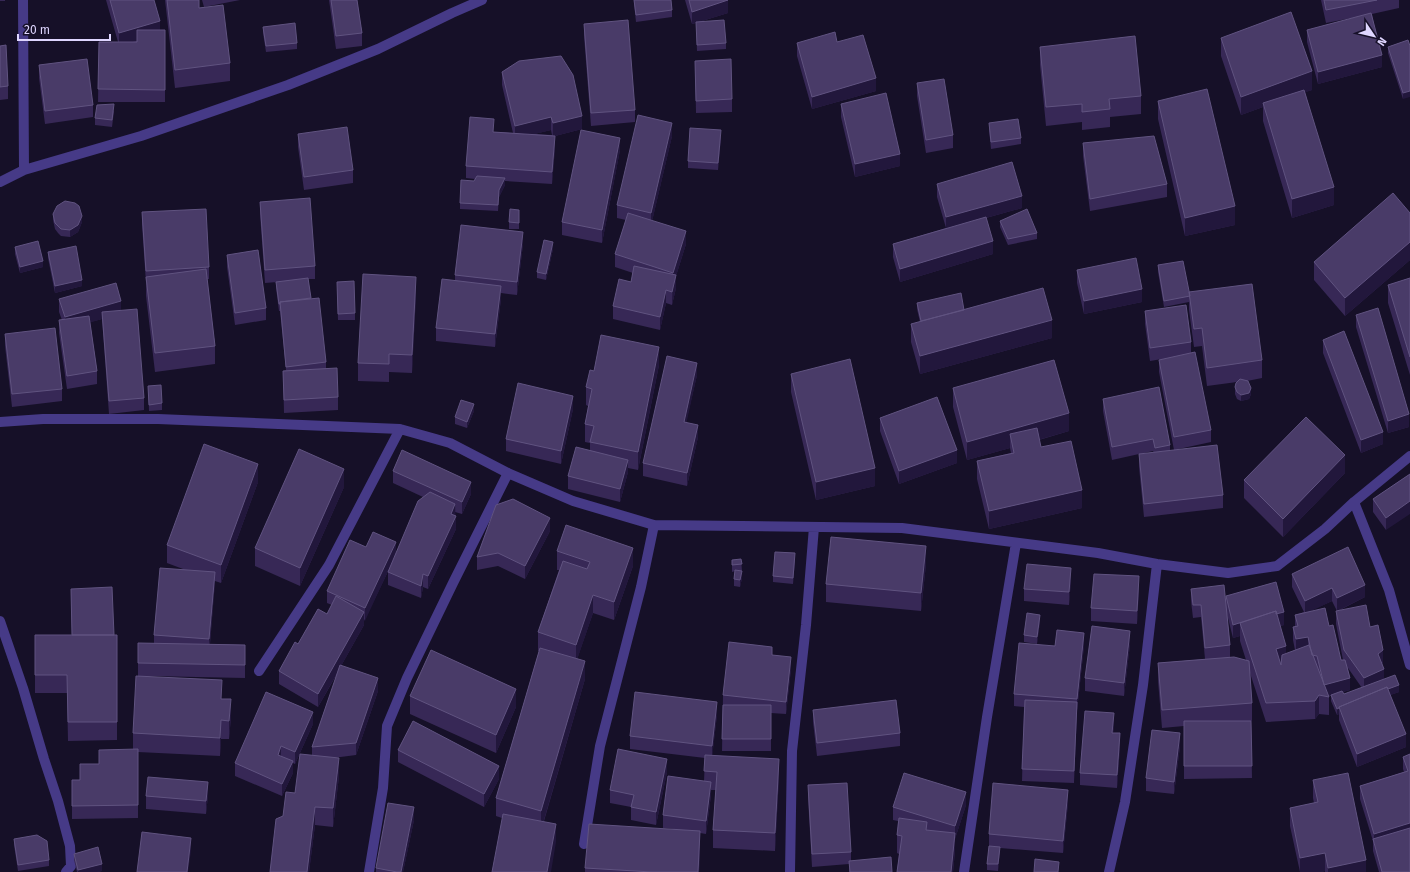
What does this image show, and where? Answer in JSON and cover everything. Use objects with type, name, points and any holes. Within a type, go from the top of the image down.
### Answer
[{"type":"street","points":[[23,0],[24,170]]},
{"type":"street","points":[[0,182],[24,170],[141,136],[288,85],[378,49],[482,0]]},
{"type":"street","points":[[0,422],[158,419],[400,429],[450,443],[508,473],[574,501],[654,525],[902,528],[1098,552],[1157,564],[1228,573],[1277,566],[1325,529],[1354,502],[1410,456]]},
{"type":"street","points":[[259,671],[329,565],[400,429]]},
{"type":"street","points":[[369,872],[383,788],[387,726],[407,678],[508,473]]},
{"type":"street","points":[[1354,502],[1389,590],[1410,665]]},
{"type":"street","points":[[584,844],[600,746],[641,587],[654,525]]},
{"type":"street","points":[[790,872],[792,751],[806,625],[814,527]]},
{"type":"street","points":[[964,872],[987,717],[1016,542]]},
{"type":"street","points":[[1109,872],[1125,802],[1138,716],[1157,564]]},
{"type":"street","points":[[0,621],[23,688],[44,760],[58,800],[70,846],[71,866],[66,872]]},
{"type":"building","points":[[110,0],[154,0],[160,21],[119,33]]},
{"type":"building","points":[[167,0],[199,0],[199,8],[223,5],[230,63],[175,70]]},
{"type":"building","points":[[331,0],[357,0],[362,33],[336,36]]},
{"type":"building","points":[[634,0],[671,0],[672,10],[636,15]]},
{"type":"building","points":[[689,0],[728,0],[692,12]]},
{"type":"building","points":[[1324,0],[1377,0],[1326,10]]},
{"type":"building","points":[[1291,12],[1312,71],[1241,97],[1221,38]]},
{"type":"building","points":[[1371,13],[1382,55],[1318,72],[1307,30]]},
{"type":"building","points":[[628,20],[635,110],[591,113],[584,24]]},
{"type":"building","points":[[724,20],[726,43],[697,45],[696,22]]},
{"type":"building","points":[[295,23],[297,43],[266,46],[263,27]]},
{"type":"building","points":[[137,30],[165,30],[165,90],[98,89],[99,42],[137,42]]},
{"type":"building","points":[[835,32],[837,42],[863,35],[876,78],[812,97],[797,43]]},
{"type":"building","points":[[1135,36],[1141,96],[1109,99],[1110,109],[1082,112],[1082,104],[1046,107],[1040,47]]},
{"type":"building","points":[[1408,40],[1410,46],[1410,91],[1403,93],[1388,47]]},
{"type":"building","points":[[6,45],[8,86],[0,87],[0,46]]},
{"type":"building","points":[[561,56],[573,75],[582,116],[553,123],[551,117],[515,126],[502,72],[519,61]]},
{"type":"building","points":[[87,59],[93,105],[45,111],[39,65]]},
{"type":"building","points":[[731,59],[732,99],[696,101],[695,61]]},
{"type":"building","points":[[944,79],[953,135],[926,140],[917,83]]},
{"type":"building","points":[[1207,89],[1235,206],[1185,218],[1158,101]]},
{"type":"building","points":[[1304,90],[1334,187],[1292,199],[1263,103]]},
{"type":"building","points":[[886,93],[900,154],[855,164],[841,104]]},
{"type":"building","points":[[114,104],[112,120],[95,118],[97,105]]},
{"type":"building","points":[[638,115],[672,123],[651,213],[617,205]]},
{"type":"building","points":[[470,117],[494,119],[493,132],[555,136],[552,172],[466,166]]},
{"type":"building","points":[[1018,119],[1021,138],[991,142],[989,123]]},
{"type":"building","points":[[347,127],[353,170],[304,177],[298,134]]},
{"type":"building","points":[[690,128],[721,130],[718,163],[688,161]]},
{"type":"building","points":[[581,130],[620,138],[602,230],[562,222]]},
{"type":"building","points":[[1154,136],[1167,184],[1090,199],[1083,143]]},
{"type":"building","points":[[1012,162],[1022,196],[946,217],[937,184]]},
{"type":"building","points":[[477,176],[505,178],[499,190],[498,205],[460,203],[461,180],[474,181]]},
{"type":"building","points":[[1393,193],[1410,213],[1410,242],[1345,298],[1314,262]]},
{"type":"building","points":[[310,198],[315,266],[265,270],[260,202]]},
{"type":"building","points":[[65,201],[75,203],[79,206],[82,216],[78,225],[70,230],[61,229],[55,223],[53,214],[57,206]]},
{"type":"building","points":[[206,209],[209,267],[146,271],[142,212]]},
{"type":"building","points":[[510,209],[519,210],[519,223],[509,222]]},
{"type":"building","points":[[1027,209],[1037,233],[1008,239],[1000,221]]},
{"type":"building","points":[[628,213],[686,231],[673,273],[615,254]]},
{"type":"building","points":[[986,217],[993,241],[900,269],[893,244]]},
{"type":"building","points":[[461,225],[523,232],[517,282],[455,275]]},
{"type":"building","points":[[544,240],[553,242],[546,274],[537,272]]},
{"type":"building","points":[[38,241],[43,261],[20,267],[15,247]]},
{"type":"building","points":[[76,246],[82,280],[55,286],[48,252]]},
{"type":"building","points":[[258,250],[266,308],[235,313],[227,255]]},
{"type":"building","points":[[1136,258],[1142,289],[1084,301],[1077,270]]},
{"type":"building","points":[[1183,261],[1190,296],[1164,301],[1158,265]]},
{"type":"building","points":[[634,266],[676,275],[672,292],[666,290],[660,317],[613,306],[619,279],[631,282]]},
{"type":"building","points":[[206,269],[215,346],[155,353],[146,277]]},
{"type":"building","points":[[363,274],[416,277],[412,355],[389,354],[389,364],[358,363]]},
{"type":"building","points":[[308,278],[311,298],[280,302],[279,304],[276,282]]},
{"type":"building","points":[[1410,278],[1410,357],[1388,285]]},
{"type":"building","points":[[442,279],[501,286],[495,334],[436,328]]},
{"type":"building","points":[[354,281],[355,313],[338,314],[337,282]]},
{"type":"building","points":[[116,283],[121,301],[65,317],[59,299]]},
{"type":"building","points":[[1252,284],[1262,360],[1207,368],[1202,328],[1194,329],[1189,292]]},
{"type":"building","points":[[1043,288],[1052,320],[920,356],[911,324]]},
{"type":"building","points":[[961,293],[964,310],[921,321],[917,303]]},
{"type":"building","points":[[319,298],[326,362],[286,367],[280,302]]},
{"type":"building","points":[[1186,305],[1191,342],[1150,348],[1145,311]]},
{"type":"building","points":[[1378,308],[1409,414],[1388,421],[1356,315]]},
{"type":"building","points":[[137,309],[144,398],[109,401],[102,312]]},
{"type":"building","points":[[89,316],[97,371],[67,376],[59,320]]},
{"type":"building","points":[[55,328],[62,389],[12,394],[5,334]]},
{"type":"building","points":[[1344,331],[1383,432],[1361,440],[1323,340]]},
{"type":"building","points":[[601,335],[659,347],[638,452],[590,442],[594,426],[585,424],[592,389],[586,387],[590,370],[594,371]]},
{"type":"building","points":[[1195,352],[1211,430],[1174,437],[1159,360]]},
{"type":"building","points":[[667,356],[697,363],[684,422],[698,425],[687,473],[643,463]]},
{"type":"building","points":[[850,359],[875,468],[816,482],[791,374]]},
{"type":"building","points":[[1054,360],[1069,413],[967,442],[953,388]]},
{"type":"building","points":[[337,368],[338,397],[284,400],[283,371]]},
{"type":"building","points":[[1240,379],[1248,381],[1251,388],[1249,393],[1241,395],[1237,392],[1235,387],[1236,383]]},
{"type":"building","points":[[518,383],[573,396],[561,451],[506,439]]},
{"type":"building","points":[[161,385],[162,403],[149,405],[148,386]]},
{"type":"building","points":[[1159,387],[1170,445],[1155,448],[1153,439],[1112,447],[1103,399]]},
{"type":"building","points":[[937,397],[957,450],[899,471],[880,418]]},
{"type":"building","points":[[461,400],[474,404],[467,422],[455,417]]},
{"type":"building","points":[[1306,417],[1345,455],[1283,519],[1244,480]]},
{"type":"building","points":[[1037,428],[1041,447],[1071,441],[1082,490],[989,511],[977,461],[1014,453],[1010,434]]},
{"type":"building","points":[[204,444],[258,464],[221,565],[167,545]]},
{"type":"building","points":[[1217,445],[1223,495],[1144,504],[1139,454]]},
{"type":"building","points":[[576,447],[628,460],[620,489],[568,476]]},
{"type":"building","points":[[299,449],[344,469],[300,568],[255,548]]},
{"type":"building","points":[[402,450],[471,482],[462,502],[393,471]]},
{"type":"building","points":[[1410,474],[1410,501],[1386,518],[1373,499]]},
{"type":"building","points":[[430,492],[455,504],[451,514],[456,516],[428,576],[423,574],[421,586],[388,572],[418,501]]},
{"type":"building","points":[[513,499],[550,518],[525,566],[498,553],[477,557],[496,505]]},
{"type":"building","points":[[566,525],[633,548],[614,602],[593,595],[576,645],[538,632],[563,561],[587,569],[590,562],[557,551]]},
{"type":"building","points":[[373,532],[396,542],[365,608],[327,591],[350,540],[366,547]]},
{"type":"building","points":[[831,537],[926,546],[921,593],[826,584]]},
{"type":"building","points":[[1348,547],[1365,585],[1337,598],[1332,588],[1305,601],[1292,574]]},
{"type":"building","points":[[775,552],[795,553],[793,578],[773,576]]},
{"type":"building","points":[[741,559],[742,564],[732,565],[732,560]]},
{"type":"building","points":[[1027,564],[1071,568],[1069,592],[1024,589]]},
{"type":"building","points":[[160,568],[215,572],[209,639],[154,635]]},
{"type":"building","points":[[735,570],[742,571],[740,580],[734,579]]},
{"type":"building","points":[[1094,574],[1139,576],[1137,611],[1091,608]]},
{"type":"building","points":[[1276,582],[1284,612],[1276,614],[1276,611],[1233,625],[1226,596]]},
{"type":"building","points":[[1224,585],[1230,645],[1205,648],[1201,605],[1193,605],[1191,589]]},
{"type":"building","points":[[112,587],[114,635],[72,635],[71,589]]},
{"type":"building","points":[[336,596],[364,612],[318,694],[279,671],[295,642],[298,644],[318,609],[327,614]]},
{"type":"building","points":[[1366,605],[1370,627],[1378,625],[1383,650],[1378,654],[1384,669],[1364,678],[1344,650],[1336,611]]},
{"type":"building","points":[[1325,608],[1329,626],[1333,625],[1341,660],[1345,660],[1350,678],[1324,685],[1317,656],[1312,655],[1308,637],[1296,639],[1293,627],[1298,626],[1295,615]]},
{"type":"building","points":[[1276,611],[1286,646],[1276,649],[1281,665],[1282,655],[1309,645],[1329,697],[1319,695],[1315,701],[1266,703],[1240,623]]},
{"type":"building","points":[[1027,613],[1040,615],[1037,637],[1024,635]]},
{"type":"building","points":[[1092,626],[1130,631],[1124,683],[1085,678]]},
{"type":"building","points":[[1057,630],[1084,633],[1077,699],[1014,694],[1019,643],[1055,646]]},
{"type":"building","points":[[35,635],[117,635],[117,722],[68,722],[67,675],[35,675]]},
{"type":"building","points":[[729,642],[772,647],[772,655],[791,657],[786,702],[723,695]]},
{"type":"building","points":[[138,643],[245,645],[245,665],[138,663]]},
{"type":"building","points":[[540,648],[585,661],[541,811],[496,798]]},
{"type":"building","points":[[431,650],[516,689],[496,735],[410,696]]},
{"type":"building","points":[[1234,657],[1249,661],[1252,703],[1162,710],[1158,663]]},
{"type":"building","points":[[340,665],[378,678],[356,743],[312,747]]},
{"type":"building","points":[[1395,675],[1399,685],[1388,689],[1387,687],[1337,709],[1331,695],[1342,691],[1344,694]]},
{"type":"building","points":[[136,676],[222,680],[221,699],[231,699],[229,721],[221,720],[220,738],[133,733]]},
{"type":"building","points":[[1387,687],[1406,734],[1357,754],[1339,707]]},
{"type":"building","points":[[266,692],[313,712],[295,752],[281,746],[278,755],[293,761],[282,784],[235,763]]},
{"type":"building","points":[[635,692],[717,702],[712,746],[630,736]]},
{"type":"building","points":[[896,700],[900,733],[817,743],[813,710]]},
{"type":"building","points":[[1025,700],[1077,702],[1074,771],[1022,769]]},
{"type":"building","points":[[723,705],[771,705],[771,739],[722,739]]},
{"type":"building","points":[[1085,711],[1114,713],[1112,733],[1120,733],[1117,775],[1080,773]]},
{"type":"building","points":[[413,721],[499,766],[484,794],[398,750]]},
{"type":"building","points":[[1184,721],[1251,721],[1252,766],[1184,766]]},
{"type":"building","points":[[1152,730],[1180,733],[1174,782],[1146,778]]},
{"type":"building","points":[[138,749],[138,805],[72,806],[72,780],[80,780],[80,764],[99,764],[99,750]]},
{"type":"building","points":[[618,749],[667,759],[656,812],[631,807],[634,795],[610,790]]},
{"type":"building","points":[[300,754],[339,758],[333,808],[315,807],[307,872],[270,872],[276,819],[283,816],[286,792],[295,793]]},
{"type":"building","points":[[1410,754],[1410,823],[1374,834],[1360,786],[1408,771],[1403,757]]},
{"type":"building","points":[[705,755],[779,759],[775,833],[713,830],[717,772],[704,771]]},
{"type":"building","points":[[904,773],[966,792],[955,826],[893,807]]},
{"type":"building","points":[[1348,773],[1366,860],[1328,868],[1325,853],[1300,858],[1290,808],[1318,802],[1313,780]]},
{"type":"building","points":[[668,776],[711,782],[706,821],[663,815]]},
{"type":"building","points":[[148,777],[208,782],[206,801],[146,796]]},
{"type":"building","points":[[847,783],[851,852],[812,854],[808,785]]},
{"type":"building","points":[[993,783],[1068,790],[1063,841],[989,834]]},
{"type":"building","points":[[388,803],[414,807],[401,872],[376,868]]},
{"type":"building","points":[[503,814],[556,824],[547,872],[492,872]]},
{"type":"building","points":[[899,818],[927,822],[926,830],[955,833],[951,872],[897,872],[902,836],[897,835]]},
{"type":"building","points":[[589,824],[700,831],[698,872],[652,872],[585,868]]},
{"type":"building","points":[[1410,828],[1410,872],[1382,872],[1373,839]]},
{"type":"building","points":[[142,832],[191,838],[187,872],[137,872]]},
{"type":"building","points":[[37,835],[47,841],[49,860],[18,865],[14,839]]},
{"type":"building","points":[[989,846],[1000,847],[998,864],[987,864]]},
{"type":"building","points":[[98,847],[102,864],[78,870],[74,854]]},
{"type":"building","points":[[891,857],[892,872],[850,872],[849,861]]},
{"type":"building","points":[[1035,859],[1059,862],[1058,872],[1034,872]]}]
